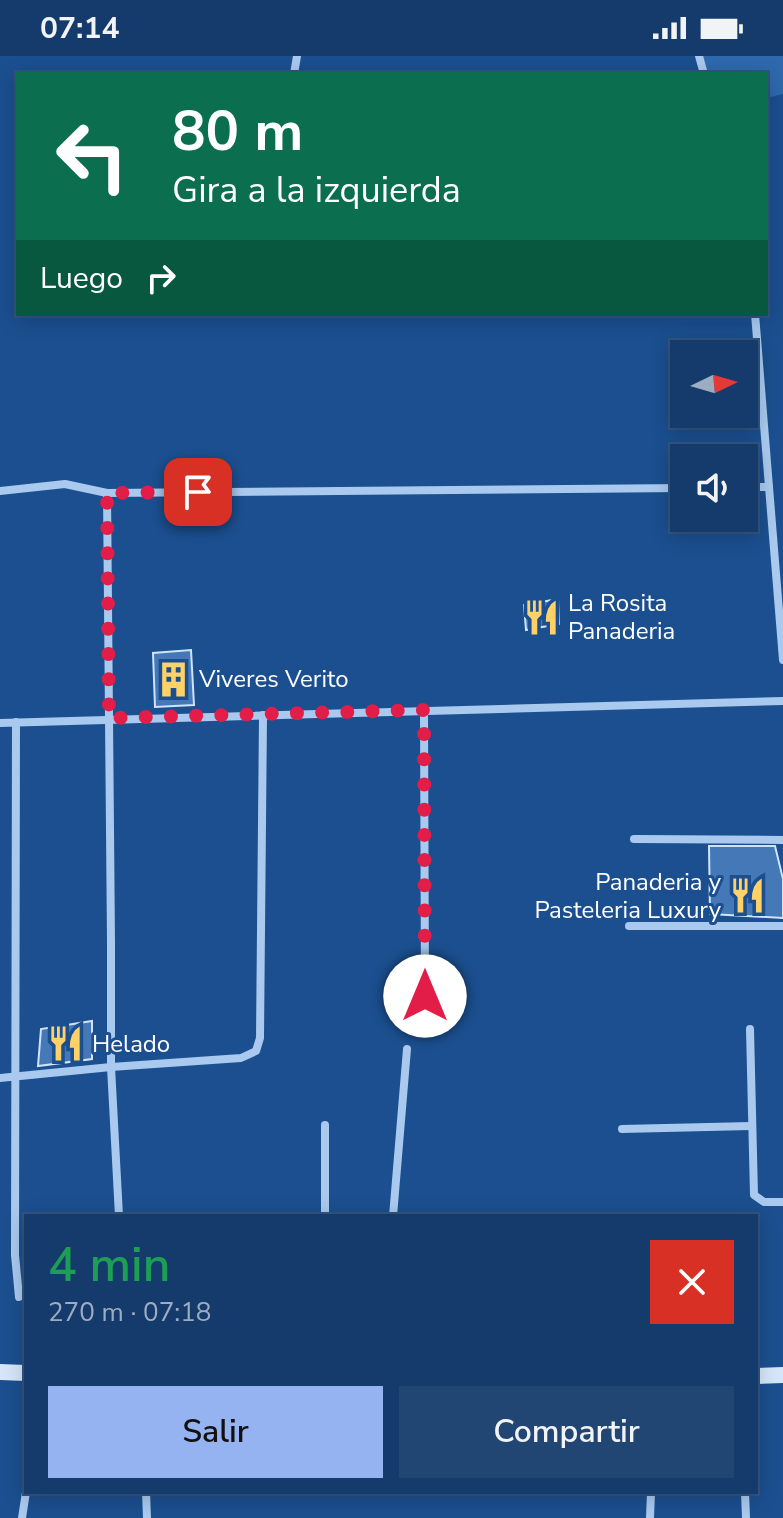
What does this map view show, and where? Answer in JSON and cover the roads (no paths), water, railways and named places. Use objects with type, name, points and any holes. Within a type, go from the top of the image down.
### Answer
[{"type":"main road","points":[[0,1372],[24,1373]]},
{"type":"main road","points":[[758,1376],[783,1375]]},
{"type":"street","points":[[755,316],[769,487],[778,547],[783,660]]},
{"type":"street","points":[[0,491],[65,484],[107,493],[670,488]]},
{"type":"street","points":[[758,487],[769,487]]},
{"type":"street","points":[[107,493],[111,1067],[119,1214]]},
{"type":"street","points":[[0,723],[783,701]]},
{"type":"street","points":[[424,710],[425,996]]},
{"type":"street","points":[[0,1078],[241,1058],[256,1051],[260,1038],[263,715]]},
{"type":"street","points":[[16,722],[15,1255],[19,1297]]},
{"type":"street","points":[[634,839],[783,840]]},
{"type":"street","points":[[629,926],[783,926]]},
{"type":"street","points":[[750,1029],[754,1195],[764,1202],[783,1202]]},
{"type":"street","points":[[393,1214],[407,1049]]},
{"type":"street","points":[[325,1125],[325,1214]]},
{"type":"street","points":[[622,1129],[751,1126]]},
{"type":"street","points":[[22,1518],[26,1494]]},
{"type":"street","points":[[146,1494],[147,1518]]},
{"type":"street","points":[[650,1518],[651,1494]]},
{"type":"street","points":[[745,1494],[746,1518]]},
{"type":"place","name":"La Rosita Panaderia","points":[[542,617]]},
{"type":"place","name":"Viveres Verito","points":[[173,679]]},
{"type":"place","name":"Panaderia y Pasteleria Luxury","points":[[747,896]]},
{"type":"place","name":"Helado","points":[[66,1044]]}]
